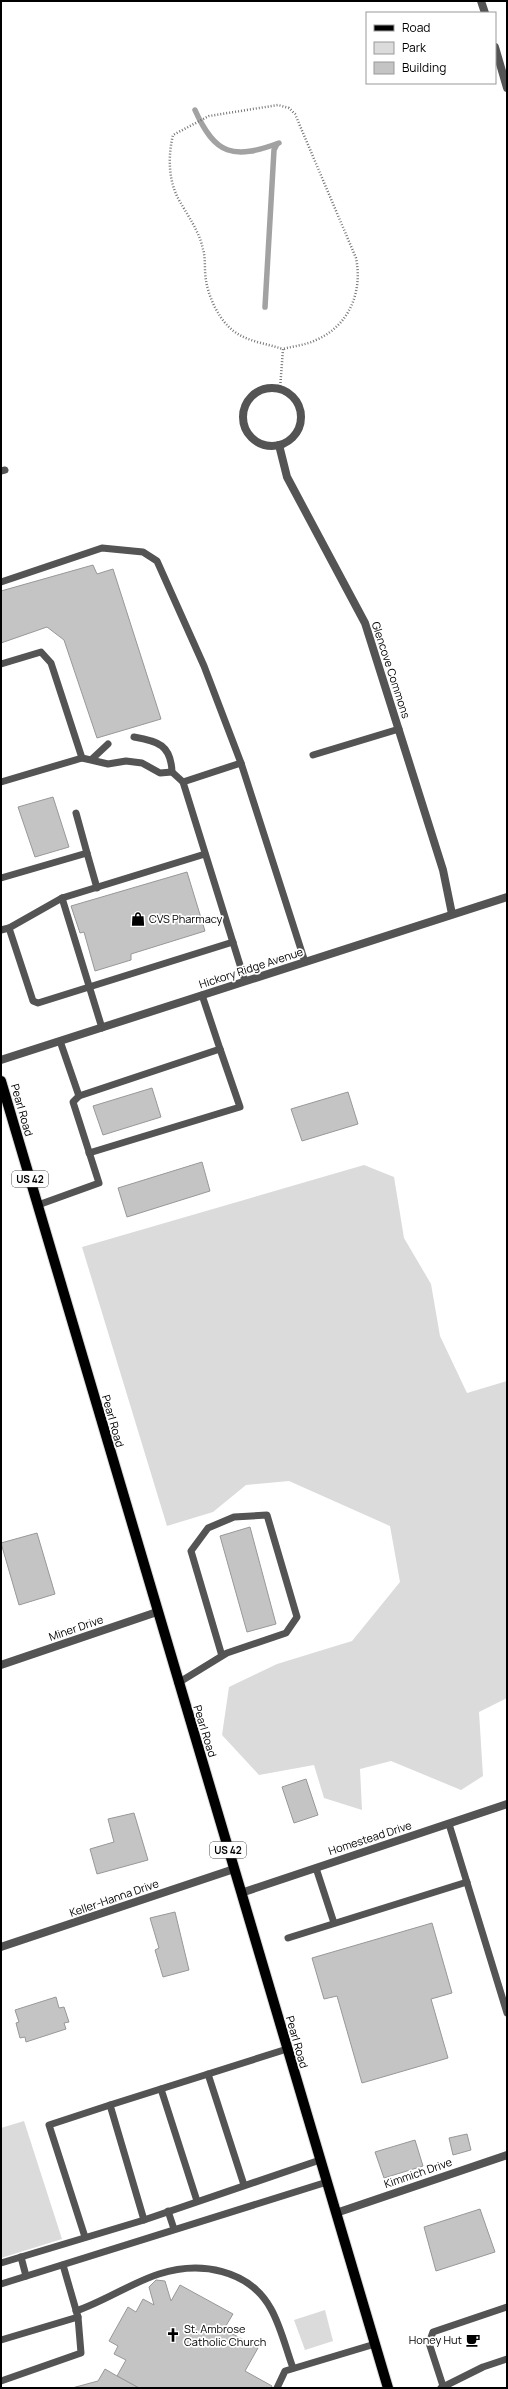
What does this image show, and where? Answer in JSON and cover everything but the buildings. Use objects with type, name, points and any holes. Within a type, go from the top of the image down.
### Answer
[{"type":"main road","name":"Pearl Road","points":[[1,1081],[388,2388]]},
{"type":"street","points":[[481,1],[485,12]]},
{"type":"street","points":[[496,51],[507,88]]},
{"type":"street","points":[[268,388],[280,389],[295,398],[302,416],[300,426],[295,435],[288,442],[279,446],[261,444],[253,440],[247,433],[242,415],[250,397],[258,391],[268,388]]},
{"type":"street","name":"Glencove Commons","points":[[279,446],[287,477],[365,623],[443,870],[452,914]]},
{"type":"street","name":"Hickory Ridge Avenue","points":[[1,1060],[507,896]]},
{"type":"street","name":"Miner Drive","points":[[1,1665],[157,1612]]},
{"type":"street","name":"Homestead Drive","points":[[241,1893],[507,1804]]},
{"type":"street","name":"Keller-Hanna Drive","points":[[1,1947],[234,1869]]},
{"type":"street","name":"Kimmich Drive","points":[[336,2212],[507,2155]]},
{"type":"lane","points":[[1,582],[102,548],[143,552],[157,561],[204,666],[241,763],[305,962]]},
{"type":"lane","points":[[1,664],[41,652],[52,663],[82,758]]},
{"type":"lane","points":[[313,755],[399,729]]},
{"type":"lane","points":[[134,737],[150,740],[162,746],[172,757],[172,772]]},
{"type":"lane","points":[[92,759],[108,744]]},
{"type":"lane","points":[[1,782],[82,758],[92,759],[108,764],[126,761],[142,763],[160,772],[172,772],[183,782],[245,981]]},
{"type":"lane","points":[[183,782],[241,763]]},
{"type":"lane","points":[[76,813],[97,888]]},
{"type":"lane","points":[[1,878],[87,853]]},
{"type":"lane","points":[[1,930],[9,928],[62,898],[205,854]]},
{"type":"lane","points":[[62,898],[102,1028]]},
{"type":"lane","points":[[9,928],[33,1001],[38,1003],[233,942]]},
{"type":"lane","points":[[89,1153],[240,1107],[202,995]]},
{"type":"lane","points":[[60,1041],[79,1096]]},
{"type":"lane","points":[[38,1205],[99,1183],[73,1102],[79,1096],[220,1049]]},
{"type":"lane","points":[[178,1683],[222,1656],[286,1633],[297,1617],[267,1515],[234,1518],[208,1528],[192,1551],[222,1656]]},
{"type":"lane","points":[[449,1824],[507,2014]]},
{"type":"lane","points":[[316,1868],[334,1923]]},
{"type":"lane","points":[[288,1938],[467,1882]]},
{"type":"lane","points":[[86,2238],[49,2125],[287,2049]]},
{"type":"lane","points":[[208,2074],[244,2186]]},
{"type":"lane","points":[[161,2089],[197,2201]]},
{"type":"lane","points":[[110,2105],[144,2220]]},
{"type":"lane","points":[[1,2263],[144,2220],[320,2160]]},
{"type":"lane","points":[[1,2284],[327,2182]]},
{"type":"lane","points":[[168,2211],[174,2229]]},
{"type":"lane","points":[[21,2257],[26,2276]]},
{"type":"lane","points":[[1,2381],[81,2353],[77,2314],[63,2264]]},
{"type":"lane","points":[[1,2340],[77,2314],[159,2274],[198,2267],[221,2271],[241,2278],[258,2291],[271,2309],[293,2368]]},
{"type":"lane","points":[[507,2307],[433,2332],[429,2343],[442,2387],[483,2367],[507,2359]]},
{"type":"lane","points":[[278,2387],[285,2371],[375,2344]]},
{"type":"path","points":[[278,105],[289,108],[295,114],[356,258],[359,282],[352,307],[327,334],[316,341],[283,349],[240,337],[227,326],[215,307],[206,281],[204,250],[194,225],[178,199],[171,175],[169,154],[173,135],[188,125],[209,116],[278,105]]},
{"type":"path","points":[[280,389],[283,349]]},
{"type":"green space","points":[[364,1165],[394,1177],[404,1238],[431,1284],[440,1336],[467,1393],[507,1381],[507,1698],[479,1712],[483,1776],[461,1790],[391,1761],[360,1769],[362,1810],[324,1798],[314,1765],[259,1775],[222,1735],[229,1687],[277,1664],[352,1641],[400,1582],[390,1526],[289,1481],[246,1485],[213,1512],[167,1526],[82,1247]]},
{"type":"green space","points":[[24,2121],[62,2239],[1,2258],[1,2128]]},
{"type":"green space","points":[[325,2310],[333,2341],[305,2350],[294,2320]]},
{"type":"waterway","points":[[195,110],[210,137],[218,145],[227,150],[237,152],[249,151],[279,143]]},
{"type":"waterway","points":[[265,307],[274,150],[277,144]]},
{"type":"place","name":"CVS Pharmacy","points":[[138,919]]},
{"type":"place","name":"St. Ambrose Catholic Church","points":[[173,2335]]},
{"type":"place","name":"Honey Hut","points":[[473,2340]]}]
